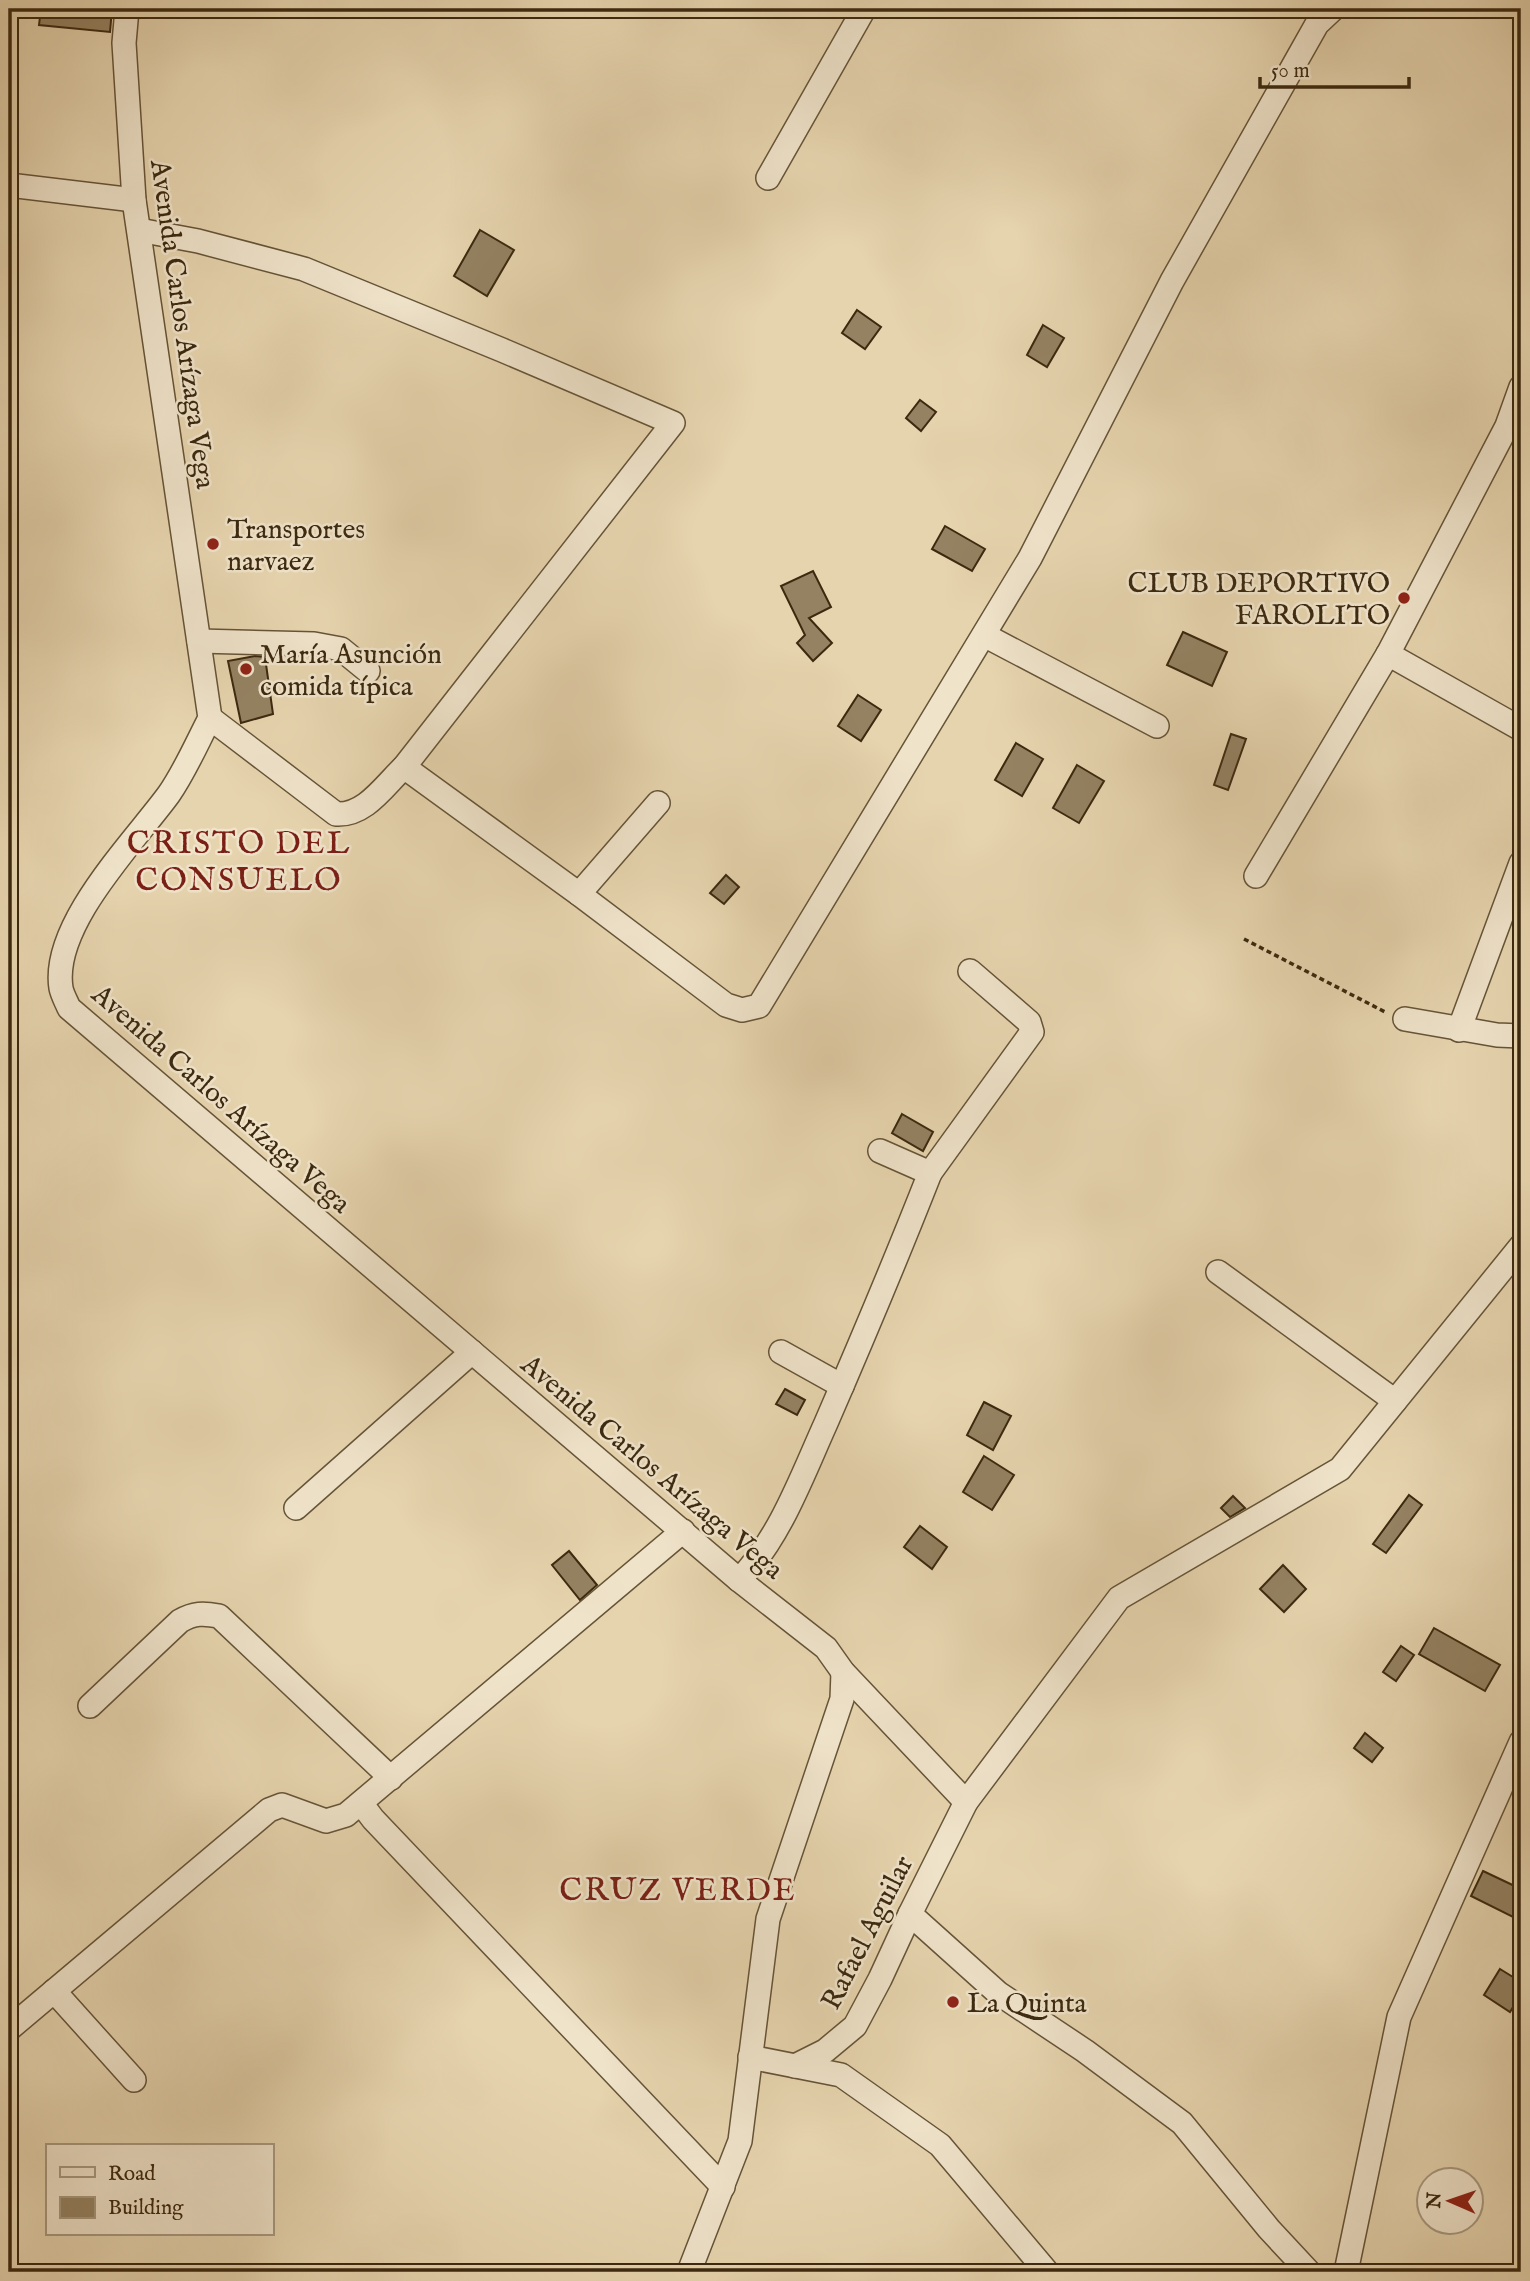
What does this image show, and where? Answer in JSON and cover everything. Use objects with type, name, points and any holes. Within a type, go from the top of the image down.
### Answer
[{"type":"street","name":"Avenida Carlos Arízaga Vega","points":[[127,9],[124,43],[134,200],[210,718],[170,792],[87,901],[69,935],[61,972],[61,989],[69,1008],[739,1580],[826,1648],[843,1672],[966,1802]]},
{"type":"street","points":[[768,178],[864,9]]},
{"type":"street","points":[[404,767],[726,1005],[742,1010],[759,1006],[898,772],[1030,558],[1179,269],[1317,24],[1333,9]]},
{"type":"street","points":[[9,185],[134,200]]},
{"type":"street","points":[[139,230],[198,241],[304,269],[673,423],[404,767],[360,810],[348,815],[335,814],[210,718]]},
{"type":"street","points":[[1256,876],[1388,653],[1507,426],[1521,387]]},
{"type":"street","points":[[984,635],[1157,726]]},
{"type":"street","points":[[199,640],[314,644],[341,649],[368,671]]},
{"type":"street","points":[[1388,653],[1521,729]]},
{"type":"street","points":[[579,894],[658,803]]},
{"type":"street","points":[[1459,1030],[1521,863]]},
{"type":"street","points":[[739,1580],[751,1568],[780,1522],[842,1385],[930,1172],[1032,1032],[1029,1022],[970,971]]},
{"type":"street","points":[[1405,1019],[1459,1030],[1521,1036]]},
{"type":"street","points":[[880,1151],[930,1172]]},
{"type":"street","name":"Rafael Aguilar","points":[[795,2066],[825,2051],[855,2026],[966,1802],[1119,1598],[1340,1469],[1521,1246]]},
{"type":"street","points":[[1218,1272],[1395,1401]]},
{"type":"street","points":[[296,1508],[472,1352]]},
{"type":"street","points":[[781,1352],[842,1385]]},
{"type":"street","points":[[9,2029],[269,1810],[282,1805],[326,1821],[346,1815],[683,1531]]},
{"type":"street","points":[[90,1706],[180,1621],[202,1613],[219,1616],[391,1778]]},
{"type":"street","points":[[689,2272],[740,2141],[768,1919],[842,1699],[843,1672]]},
{"type":"street","points":[[1346,2272],[1399,2017],[1521,1742]]},
{"type":"street","points":[[361,1803],[373,1819],[723,2187]]},
{"type":"street","points":[[910,1914],[998,1993],[1085,2051],[1182,2123],[1269,2229],[1309,2272]]},
{"type":"street","points":[[54,1991],[134,2080]]},
{"type":"street","points":[[750,2057],[841,2075],[940,2145],[1047,2272]]},
{"type":"path","points":[[1244,939],[1385,1013],[1405,1019]]},
{"type":"building","points":[[41,9],[112,9],[110,32],[39,25]]},
{"type":"building","points":[[480,230],[514,250],[487,296],[454,276]]},
{"type":"building","points":[[857,310],[881,327],[865,349],[842,333]]},
{"type":"building","points":[[1043,325],[1064,338],[1047,367],[1027,355]]},
{"type":"building","points":[[920,400],[936,412],[921,431],[906,418]]},
{"type":"building","points":[[945,526],[985,549],[972,571],[932,549]]},
{"type":"building","points":[[813,571],[831,607],[809,618],[832,643],[813,661],[797,643],[805,635],[781,586]]},
{"type":"building","points":[[1183,632],[1227,652],[1212,686],[1167,665]]},
{"type":"building","points":[[265,657],[273,714],[241,723],[228,661]]},
{"type":"building","points":[[858,695],[881,710],[861,741],[838,726]]},
{"type":"building","points":[[1231,734],[1246,739],[1228,790],[1214,785]]},
{"type":"building","points":[[1016,743],[1043,759],[1022,796],[995,780]]},
{"type":"building","points":[[1077,765],[1104,781],[1079,823],[1053,808]]},
{"type":"building","points":[[726,875],[739,887],[724,904],[710,893]]},
{"type":"building","points":[[902,1114],[933,1132],[923,1151],[892,1133]]},
{"type":"building","points":[[785,1389],[805,1400],[797,1415],[776,1404]]},
{"type":"building","points":[[984,1402],[1011,1416],[993,1450],[967,1435]]},
{"type":"building","points":[[984,1456],[1014,1475],[992,1510],[963,1492]]},
{"type":"building","points":[[1409,1495],[1422,1505],[1386,1553],[1373,1544]]},
{"type":"building","points":[[1233,1496],[1245,1508],[1230,1517],[1221,1508]]},
{"type":"building","points":[[920,1526],[947,1547],[932,1569],[904,1547]]},
{"type":"building","points":[[569,1551],[597,1585],[580,1600],[552,1565]]},
{"type":"building","points":[[1283,1565],[1306,1589],[1284,1612],[1260,1589]]},
{"type":"building","points":[[1434,1628],[1500,1665],[1485,1691],[1419,1654]]},
{"type":"building","points":[[1401,1646],[1414,1655],[1396,1681],[1383,1672]]},
{"type":"building","points":[[1365,1733],[1383,1748],[1372,1762],[1354,1748]]},
{"type":"building","points":[[1483,1871],[1521,1889],[1521,1921],[1471,1896]]},
{"type":"building","points":[[1500,1969],[1521,1982],[1521,1994],[1510,2012],[1484,1995]]},
{"type":"place","name":"Transportes narvaez","points":[[213,544]]},
{"type":"place","name":"CLUB DEPORTIVO FAROLITO","points":[[1404,598]]},
{"type":"place","name":"María Asunción comida típica","points":[[246,669]]},
{"type":"place","name":"La Quinta","points":[[953,2002]]},
{"type":"district","name":"CRISTO DEL CONSUELO","points":[[239,860]]},
{"type":"district","name":"CRUZ VERDE","points":[[678,1889]]}]
